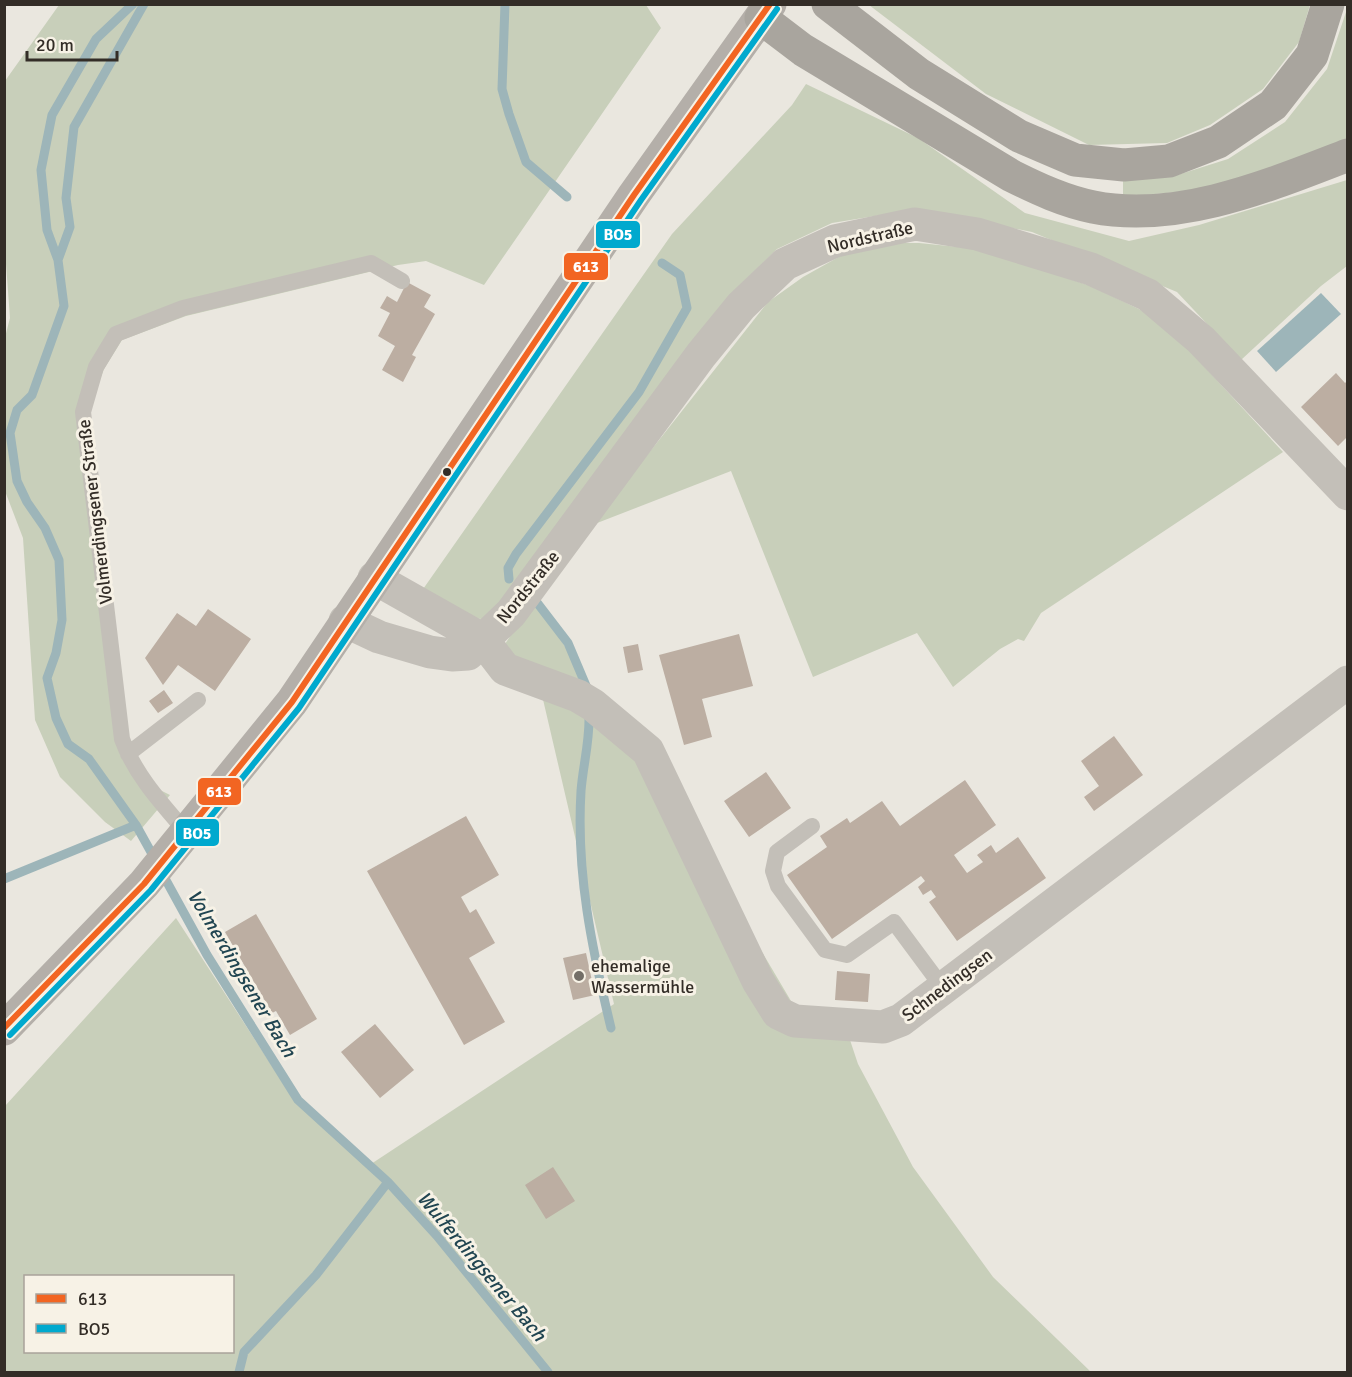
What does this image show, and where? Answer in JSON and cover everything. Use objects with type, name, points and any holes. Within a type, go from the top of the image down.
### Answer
[{"type":"highway","points":[[828,4],[919,74],[1019,136],[1075,160],[1124,165],[1169,160],[1218,142],[1273,105],[1312,55],[1328,4]]},
{"type":"highway","points":[[758,9],[803,50],[1012,176],[1047,193],[1094,207],[1127,210],[1199,204],[1292,177],[1347,155]]},
{"type":"main road","points":[[4,1029],[144,884],[292,702],[758,9]]},
{"type":"street","name":"Nordstraße","points":[[345,621],[379,637],[430,652],[452,656],[468,654],[511,613],[701,355],[741,306],[785,264],[835,241],[915,224],[977,234],[1091,269],[1148,295],[1201,340],[1347,494]]},
{"type":"street","name":"Nordstraße","points":[[374,578],[482,639]]},
{"type":"street","name":"Schnedingsen","points":[[482,639],[505,669],[578,696],[593,705],[648,751],[758,981],[778,1013],[795,1021],[883,1027],[901,1020],[1347,682]]},
{"type":"lane","name":"Volmerdingsener Straße","points":[[181,840],[128,754],[122,739],[83,412],[96,367],[116,334],[183,308],[371,263],[402,281]]},
{"type":"lane","points":[[128,754],[198,700]]},
{"type":"lane","points":[[812,826],[777,852],[773,871],[778,886],[817,942],[825,950],[847,955],[894,922],[943,988]]},
{"type":"green space","points":[[59,5],[646,5],[661,28],[484,285],[426,261],[398,265],[186,316],[122,340],[104,369],[88,410],[127,738],[150,785],[170,795],[131,841],[105,822],[60,777],[35,720],[23,538],[5,491],[4,341],[10,318],[4,237],[5,81]]},
{"type":"green space","points":[[869,5],[1310,5],[1299,42],[1263,89],[1210,125],[1167,143],[1089,145],[986,94]]},
{"type":"green space","points":[[1347,9],[1347,140],[1287,164],[1198,190],[1123,197],[1123,179],[1171,177],[1228,159],[1285,122],[1327,69]]},
{"type":"green space","points":[[806,84],[918,138],[1025,213],[1129,241],[1199,225],[1347,180],[1347,266],[1321,286],[1241,360],[1177,292],[1032,232],[918,209],[832,223],[777,249],[731,294],[510,598],[482,619],[465,618],[421,592],[672,234],[792,105]]},
{"type":"green space","points":[[891,243],[919,243],[978,249],[1091,286],[1143,311],[1177,337],[1283,452],[1041,613],[1024,641],[1018,639],[1000,649],[953,687],[917,633],[813,677],[731,471],[592,525],[768,302],[803,277],[844,254]]},
{"type":"green space","points":[[538,594],[549,619],[596,700],[656,773],[791,1001],[848,1034],[858,1064],[913,1167],[993,1277],[1091,1372],[5,1372],[5,1106],[176,918],[296,1103],[368,1166],[614,1004],[538,678],[503,647]]},
{"type":"water","points":[[1321,293],[1341,314],[1276,372],[1257,351]]},
{"type":"building","points":[[407,282],[431,295],[424,307],[435,314],[412,355],[416,357],[403,382],[382,370],[395,346],[378,336],[390,313],[380,308],[387,296],[397,302]]},
{"type":"building","points":[[1336,373],[1345,383],[1348,380],[1348,436],[1338,446],[1301,407]]},
{"type":"building","points":[[208,609],[251,639],[215,691],[178,665],[163,685],[145,658],[177,613],[196,626]]},
{"type":"building","points":[[739,634],[753,686],[702,699],[712,737],[684,745],[659,655]]},
{"type":"building","points":[[638,644],[643,670],[628,673],[623,647]]},
{"type":"building","points":[[164,690],[173,703],[158,713],[149,701]]},
{"type":"building","points":[[1114,736],[1143,775],[1094,811],[1084,797],[1099,786],[1081,761]]},
{"type":"building","points":[[766,772],[791,808],[749,837],[724,801]]},
{"type":"building","points":[[965,780],[996,825],[954,855],[967,873],[983,862],[977,855],[991,845],[996,853],[1018,837],[1046,878],[957,941],[929,902],[936,897],[931,890],[923,895],[918,887],[925,881],[921,876],[832,939],[787,875],[827,847],[820,836],[847,818],[850,823],[882,801],[900,826]]},
{"type":"building","points":[[466,816],[499,875],[461,897],[470,913],[476,909],[495,943],[469,958],[505,1022],[464,1045],[367,871]]},
{"type":"building","points":[[256,914],[317,1019],[290,1035],[276,1011],[272,1013],[225,932]]},
{"type":"building","name":"ehemalige Wassermühle","points":[[586,953],[595,995],[573,1000],[563,958]]},
{"type":"building","points":[[837,971],[870,974],[868,1002],[835,1000]]},
{"type":"building","points":[[375,1024],[414,1070],[380,1098],[341,1052]]},
{"type":"building","points":[[553,1167],[575,1201],[546,1219],[525,1185]]},
{"type":"waterway","points":[[58,260],[47,230],[41,170],[52,115],[96,39],[133,4]]},
{"type":"waterway","name":"Volmerdingsener Bach","points":[[144,4],[74,127],[66,198],[70,227],[58,260],[64,306],[32,395],[17,410],[10,433],[17,481],[27,502],[45,528],[59,560],[62,620],[56,653],[47,678],[56,718],[68,744],[89,759],[136,825],[156,861]]},
{"type":"waterway","points":[[505,4],[502,89],[509,114],[526,162],[567,197]]},
{"type":"waterway","points":[[509,579],[508,568],[516,554],[639,392],[687,308],[680,275],[662,263]]},
{"type":"waterway","points":[[532,596],[568,643],[587,688]]},
{"type":"waterway","points":[[589,714],[581,791],[583,881],[592,940],[611,1028]]},
{"type":"waterway","points":[[4,879],[136,825]]},
{"type":"waterway","name":"Volmerdingsener Bach","points":[[162,873],[207,955],[298,1100],[388,1182],[316,1275],[244,1352],[239,1372]]},
{"type":"waterway","name":"Wulferdingsener Bach","points":[[388,1182],[437,1236],[548,1372]]},
{"type":"transit line","name":"613","points":[[4,1028],[144,884],[292,702],[634,195],[770,4]]},
{"type":"transit line","name":"BO5","points":[[10,1035],[151,890],[299,708],[641,200],[777,9]]},
{"type":"place","name":"ehemalige Wassermühle","points":[[579,976]]}]
